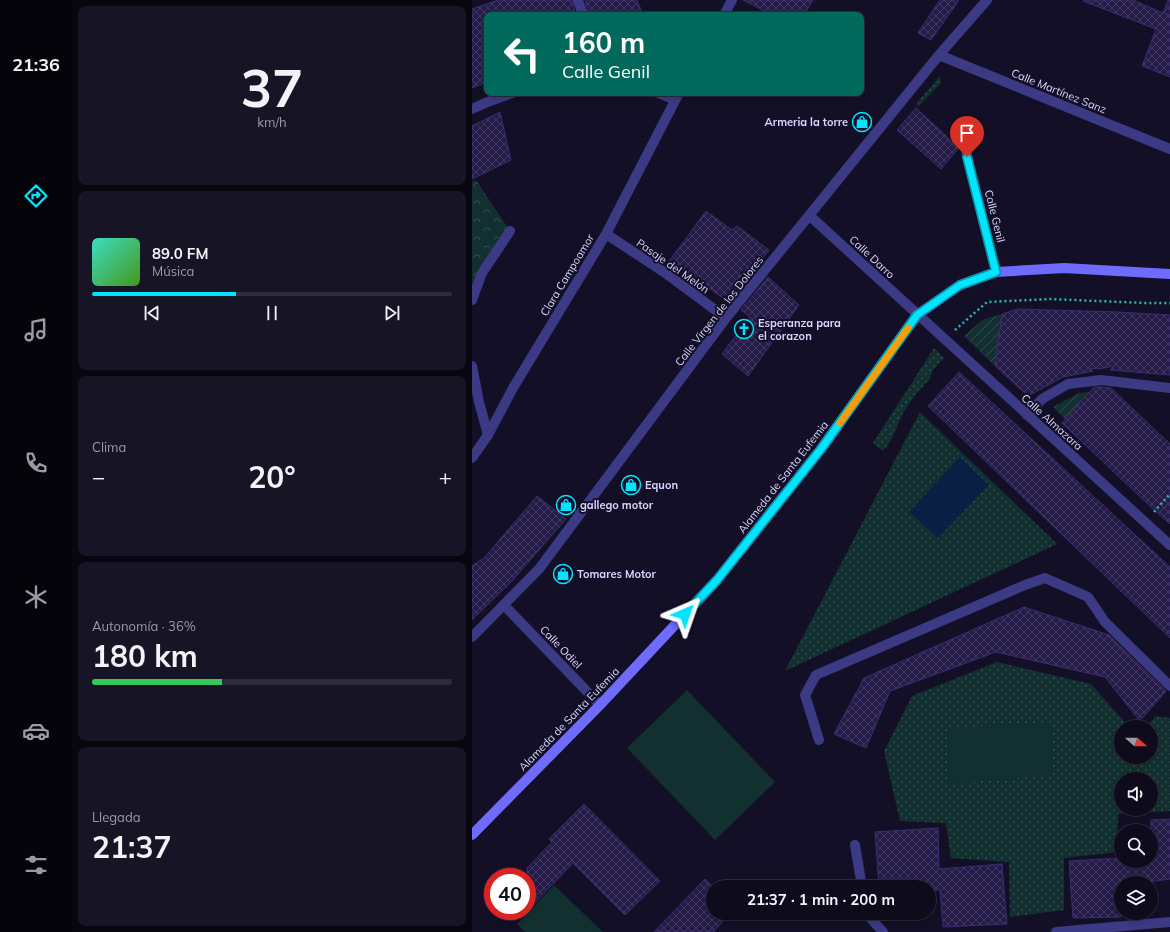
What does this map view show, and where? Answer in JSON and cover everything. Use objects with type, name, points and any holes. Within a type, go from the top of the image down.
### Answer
[{"type":"street","points":[[578,0],[582,12]]},
{"type":"street","points":[[726,12],[732,0]]},
{"type":"street","name":"Calle Virgen de los Dolores","points":[[472,637],[539,569],[726,318],[939,55],[987,0]]},
{"type":"street","name":"Calle Martínez Sanz","points":[[939,55],[1170,149]]},
{"type":"street","points":[[472,109],[504,96]]},
{"type":"street","name":"Clara Campoamor","points":[[472,458],[488,435],[513,388],[606,234],[677,97]]},
{"type":"street","name":"Calle Genil","points":[[964,143],[996,272]]},
{"type":"street","name":"Calle Darro","points":[[810,216],[917,315]]},
{"type":"street","points":[[472,300],[482,273],[510,231]]},
{"type":"street","name":"Pasaje del Melón","points":[[606,234],[664,272],[726,318]]},
{"type":"street","name":"Alameda de Santa Eufemia","points":[[472,835],[600,706],[717,580],[821,449],[917,315],[960,285],[996,272],[1064,268],[1170,274]]},
{"type":"street","name":"Calle Almazara","points":[[917,315],[1170,545]]},
{"type":"street","points":[[472,366],[479,402],[488,435]]},
{"type":"street","points":[[1027,415],[1042,399],[1068,384],[1101,380],[1170,388]]},
{"type":"street","points":[[819,740],[805,695],[816,675],[1025,585],[1045,578],[1088,597],[1105,622],[1170,686]]},
{"type":"street","name":"Calle Odiel","points":[[504,605],[600,706]]},
{"type":"street","points":[[855,845],[861,880]]},
{"type":"street","points":[[872,920],[883,932]]},
{"type":"street","points":[[1056,932],[1170,922]]},
{"type":"path","points":[[943,339],[987,302],[1050,299],[1170,303]]},
{"type":"path","points":[[1144,522],[1170,494]]},
{"type":"green space","points":[[940,76],[941,83],[919,106],[916,104]]},
{"type":"green space","points":[[476,180],[510,231],[472,300],[472,182]]},
{"type":"green space","points":[[1002,314],[995,366],[964,336],[984,319]]},
{"type":"green space","points":[[934,348],[944,358],[933,370],[929,380],[915,395],[903,413],[886,448],[882,450],[873,443]]},
{"type":"green space","points":[[1089,392],[1065,419],[1053,407],[1079,393]]},
{"type":"green space","points":[[920,412],[1057,544],[785,671]]},
{"type":"green space","points":[[997,662],[1091,684],[1123,720],[1114,720],[1114,764],[1158,764],[1158,720],[1152,720],[1156,716],[1170,718],[1170,811],[1158,812],[1158,772],[1114,772],[1114,816],[1118,816],[1118,824],[1114,824],[1114,852],[1064,858],[1064,910],[1010,917],[1009,862],[951,858],[946,823],[900,821],[884,751],[912,696]]},
{"type":"green space","points":[[687,690],[775,782],[715,840],[627,748]]},
{"type":"green space","points":[[1052,722],[1053,775],[948,784],[947,728]]},
{"type":"green space","points":[[554,885],[603,932],[525,932],[517,924],[521,920],[536,920],[536,904]]},
{"type":"water","points":[[960,457],[989,485],[938,538],[909,512]]},
{"type":"building","points":[[498,0],[572,0],[575,12],[484,12],[484,83],[472,88],[472,9]]},
{"type":"building","points":[[585,0],[637,0],[642,12],[588,12]]},
{"type":"building","points":[[743,0],[813,0],[806,12],[766,12]]},
{"type":"building","points":[[940,0],[959,0],[931,40],[918,33]]},
{"type":"building","points":[[1133,0],[1163,13],[1168,0],[1170,0],[1170,77],[1142,66],[1156,29],[1083,1]]},
{"type":"building","points":[[916,108],[959,148],[941,169],[897,130]]},
{"type":"building","points":[[500,112],[511,160],[472,179],[472,126]]},
{"type":"building","points":[[706,211],[732,230],[737,226],[769,250],[756,267],[758,268],[730,303],[670,260]]},
{"type":"building","points":[[768,277],[799,305],[748,376],[722,354],[750,317],[741,310]]},
{"type":"building","points":[[1018,309],[1170,315],[1170,375],[1110,370],[1114,366],[1099,369],[1090,368],[1093,371],[1063,377],[1028,396],[995,366],[1002,314]]},
{"type":"building","points":[[959,372],[1170,567],[1170,638],[928,406]]},
{"type":"building","points":[[1094,387],[1111,388],[1170,444],[1170,524],[1062,423]]},
{"type":"building","points":[[537,496],[566,519],[511,582],[472,620],[472,566],[484,558]]},
{"type":"building","points":[[1024,607],[1109,635],[1166,691],[1141,720],[1139,720],[1105,677],[996,652],[890,691],[866,748],[834,734],[864,678]]},
{"type":"building","points":[[584,804],[660,881],[625,915],[573,863],[536,902],[536,868],[527,868],[552,842],[549,839]]},
{"type":"building","points":[[1170,819],[1170,879],[1158,881],[1158,876],[1114,876],[1114,917],[1073,918],[1069,861],[1114,858],[1114,868],[1158,868],[1158,824],[1151,824],[1151,820]]},
{"type":"building","points":[[938,828],[939,869],[1002,864],[1007,924],[943,927],[940,890],[936,890],[936,880],[878,880],[875,832]]},
{"type":"building","points":[[705,879],[706,920],[724,920],[713,932],[654,932]]},
{"type":"slow traffic","points":[[840,423],[908,328]]},
{"type":"place","name":"Armeria la torre","points":[[862,122]]},
{"type":"place","name":"Esperanza para el corazon","points":[[744,329]]},
{"type":"place","name":"Equon","points":[[631,485]]},
{"type":"place","name":"gallego motor","points":[[566,505]]},
{"type":"place","name":"Tomares Motor","points":[[563,574]]},
{"type":"route","points":[[685,614],[717,580],[821,449],[917,315],[960,285],[996,272],[967,157]]}]
